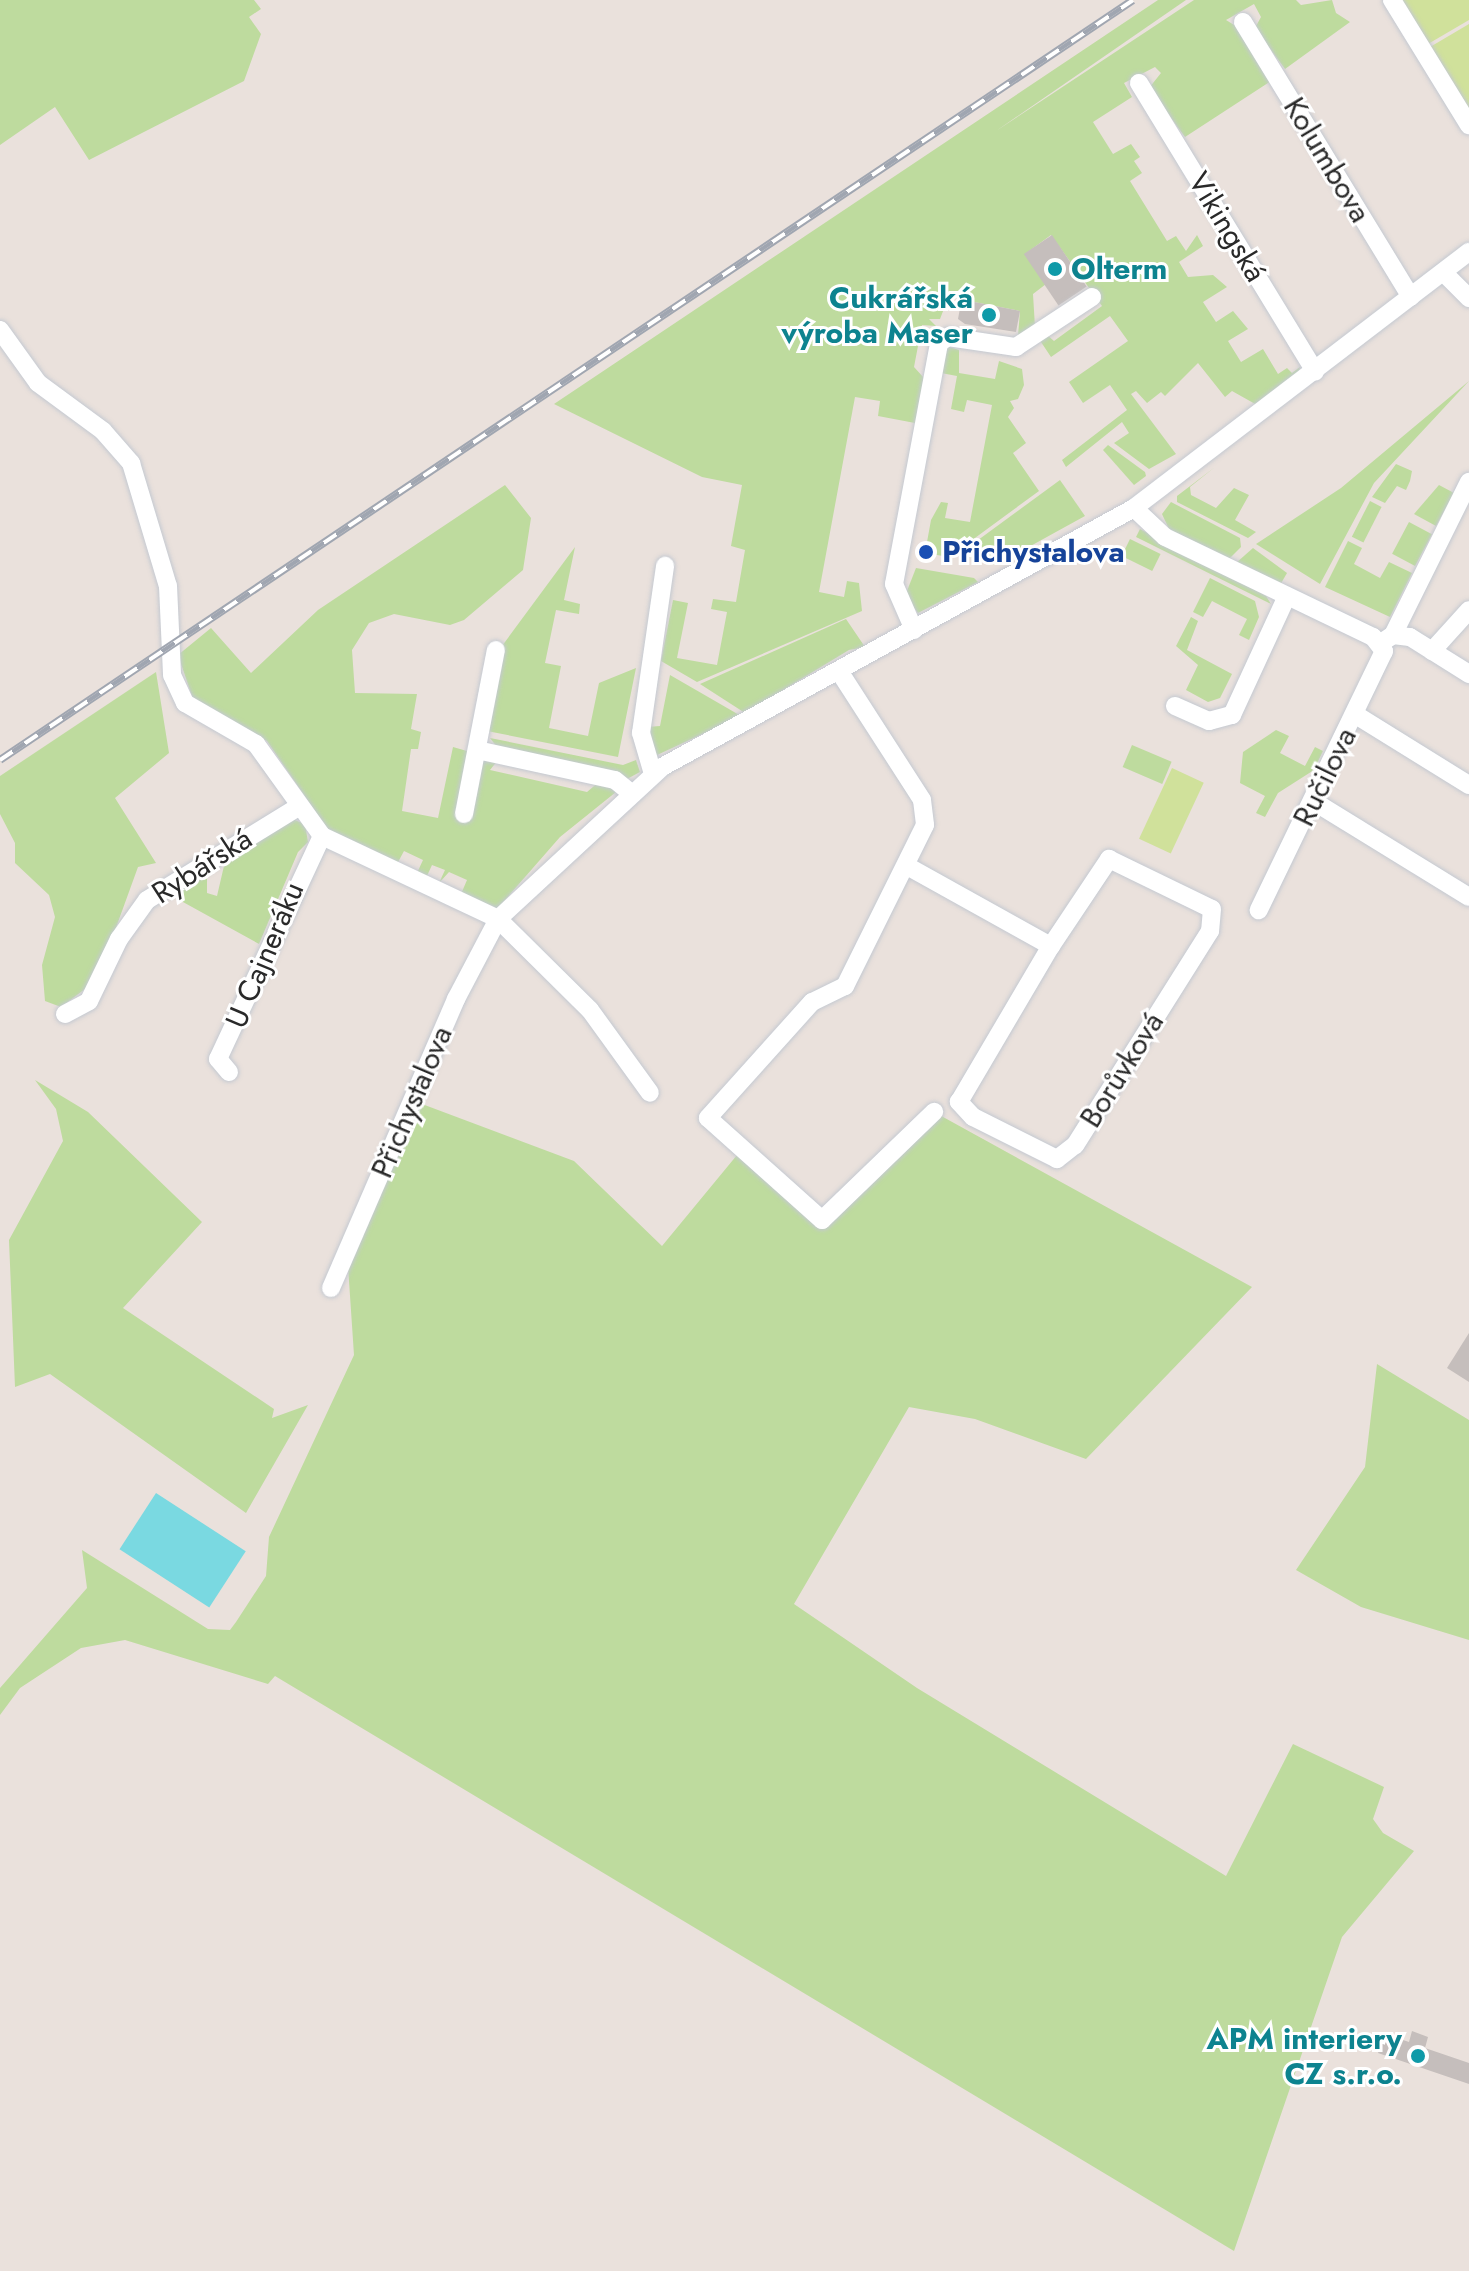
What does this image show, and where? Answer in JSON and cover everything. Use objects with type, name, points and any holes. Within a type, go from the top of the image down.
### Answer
[{"type":"street","points":[[1392,0],[1469,125]]},
{"type":"street","name":"Kolumbova","points":[[1243,22],[1411,297]]},
{"type":"street","name":"Vikingská","points":[[1139,83],[1315,371]]},
{"type":"street","name":"Přichystalova","points":[[331,1288],[456,999],[498,919],[631,793],[653,774],[1134,508],[1469,252]]},
{"type":"street","points":[[1443,272],[1469,298]]},
{"type":"street","points":[[914,630],[894,584],[939,343],[948,337],[1016,347],[1092,297]]},
{"type":"street","points":[[0,330],[38,383],[103,431],[131,463],[168,586],[171,666],[179,697],[256,744],[298,807],[322,836],[498,919],[590,1010],[650,1093]]},
{"type":"street","name":"Ručilova","points":[[1259,910],[1378,671],[1387,639],[1469,482]]},
{"type":"street","points":[[1134,508],[1165,537],[1287,596],[1387,639],[1432,651],[1469,674]]},
{"type":"street","points":[[653,774],[641,733],[665,566]]},
{"type":"street","points":[[1175,706],[1209,721],[1232,715],[1287,596]]},
{"type":"street","points":[[1432,651],[1469,610]]},
{"type":"street","points":[[464,814],[496,650]]},
{"type":"street","points":[[839,671],[925,810],[907,866],[845,986],[812,1002],[708,1118],[822,1220],[934,1112]]},
{"type":"street","points":[[1356,715],[1469,785]]},
{"type":"street","points":[[477,750],[615,780],[631,793]]},
{"type":"street","points":[[1313,801],[1469,897]]},
{"type":"street","name":"Rybářská","points":[[65,1014],[89,1001],[147,900],[298,807]]},
{"type":"street","name":"U Cajneráku","points":[[229,1072],[218,1059],[322,836]]},
{"type":"street","name":"Borůvková","points":[[1109,859],[1197,898],[1214,913],[1210,931],[1098,1110],[1070,1152],[1057,1159],[973,1117],[959,1102],[1051,946],[1109,859]]},
{"type":"street","points":[[907,866],[1051,946]]},
{"type":"green space","points":[[0,0],[254,0],[261,9],[249,17],[261,34],[244,81],[89,160],[55,107],[0,145]]},
{"type":"green space","points":[[1158,0],[1186,0],[996,131],[1194,0],[1296,0],[1301,5],[1332,0],[1336,13],[1350,22],[1285,69],[1255,28],[1261,17],[1254,4],[1226,20],[1239,28],[1271,81],[1185,137],[1149,88],[1161,73],[1155,67],[1124,83],[1132,97],[1093,122],[1113,154],[1131,144],[1140,157],[1134,161],[1142,173],[1130,181],[1167,241],[1176,236],[1186,251],[1197,235],[1203,246],[1179,262],[1188,277],[1213,275],[1227,287],[1203,302],[1216,322],[1233,311],[1248,329],[1228,341],[1241,362],[1263,349],[1278,374],[1287,368],[1292,373],[1300,367],[1299,372],[1257,405],[1232,391],[1225,397],[1198,363],[1165,396],[1161,392],[1147,403],[1136,391],[1131,394],[1176,454],[1149,469],[1114,443],[1129,433],[1122,422],[1066,467],[1062,460],[1127,410],[1110,385],[1083,403],[1069,382],[1128,341],[1110,316],[1051,357],[1037,336],[1046,334],[1054,341],[1102,306],[1051,235],[1025,254],[1046,284],[1033,294],[1035,327],[1018,336],[1020,311],[969,301],[968,292],[950,293],[940,319],[929,319],[936,326],[922,325],[914,367],[924,378],[915,423],[878,416],[880,401],[855,397],[819,592],[844,597],[847,581],[859,583],[862,611],[697,682],[661,661],[673,600],[688,603],[677,658],[717,665],[727,612],[711,609],[713,599],[736,602],[745,550],[731,546],[742,485],[702,477],[554,404]]},
{"type":"green space","points":[[1401,0],[1469,0],[1469,20],[1428,44]]},
{"type":"green space","points":[[1469,24],[1469,111],[1430,47]]},
{"type":"green space","points":[[946,346],[959,350],[959,373],[995,379],[999,361],[1022,369],[1024,385],[1018,399],[1010,401],[1014,408],[1008,417],[1026,443],[1013,453],[1039,491],[949,557],[925,553],[931,520],[941,502],[948,503],[945,518],[970,522],[992,405],[967,400],[964,412],[951,409],[957,376],[941,373]]},
{"type":"green space","points":[[1469,381],[1374,483],[1320,584],[1256,544],[1341,488]]},
{"type":"green space","points":[[1108,445],[1145,472],[1146,476],[1134,485],[1103,450]]},
{"type":"green space","points":[[1396,464],[1412,471],[1406,490],[1397,486],[1385,503],[1372,497]]},
{"type":"green space","points":[[1215,467],[1190,487],[1191,495],[1216,508],[1234,488],[1249,495],[1235,520],[1256,532],[1248,538],[1177,502],[1177,496]]},
{"type":"green space","points":[[1060,480],[1085,516],[996,565],[959,554]]},
{"type":"green space","points":[[505,485],[531,518],[523,570],[464,620],[450,625],[394,614],[369,623],[352,650],[355,693],[417,694],[411,729],[421,732],[418,749],[411,749],[402,811],[438,818],[453,747],[498,760],[490,770],[587,792],[600,781],[616,792],[560,837],[497,909],[461,894],[467,880],[449,872],[439,883],[445,870],[432,865],[426,878],[417,873],[423,860],[404,851],[397,864],[330,833],[267,741],[194,702],[178,655],[211,628],[251,673],[318,610]]},
{"type":"green space","points":[[1439,485],[1454,493],[1436,526],[1414,514]]},
{"type":"green space","points":[[1370,501],[1382,507],[1363,543],[1352,537]]},
{"type":"green space","points":[[1171,502],[1240,538],[1241,547],[1229,559],[1169,529],[1162,514]]},
{"type":"green space","points":[[1409,522],[1432,534],[1415,566],[1392,554]]},
{"type":"green space","points":[[1140,529],[1266,596],[1271,604],[1136,537]]},
{"type":"green space","points":[[1130,539],[1161,554],[1152,571],[1122,556]]},
{"type":"green space","points":[[1348,541],[1362,548],[1354,564],[1380,578],[1389,562],[1412,573],[1390,617],[1325,587]]},
{"type":"green space","points":[[575,547],[564,600],[580,604],[579,614],[556,610],[545,663],[561,666],[549,728],[588,736],[599,683],[636,668],[618,757],[487,731],[502,646]]},
{"type":"green space","points":[[1253,548],[1287,573],[1280,585],[1236,563]]},
{"type":"green space","points":[[916,568],[974,578],[978,582],[918,613],[905,596]]},
{"type":"green space","points":[[1210,578],[1255,601],[1259,617],[1249,640],[1239,635],[1247,619],[1212,601],[1203,617],[1193,612]]},
{"type":"green space","points":[[1191,617],[1198,621],[1187,650],[1232,674],[1220,698],[1208,702],[1186,690],[1198,665],[1176,646]]},
{"type":"green space","points":[[846,619],[865,647],[849,650],[745,713],[700,684]]},
{"type":"green space","points":[[156,672],[169,753],[115,798],[156,863],[138,867],[97,980],[61,1007],[45,1001],[42,965],[55,917],[49,895],[15,863],[15,843],[0,814],[0,776]]},
{"type":"green space","points":[[670,675],[741,716],[655,756],[647,727],[660,726]]},
{"type":"green space","points":[[1276,730],[1289,736],[1280,753],[1305,766],[1315,747],[1323,751],[1314,770],[1278,793],[1265,817],[1256,813],[1265,796],[1240,783],[1243,752]]},
{"type":"green space","points":[[490,738],[623,765],[636,760],[640,772],[627,779],[497,747]]},
{"type":"green space","points":[[1132,745],[1172,762],[1162,784],[1123,767]]},
{"type":"green space","points":[[1172,768],[1204,783],[1171,853],[1139,839]]},
{"type":"green space","points":[[292,819],[305,824],[308,842],[298,852],[259,944],[163,891],[207,873],[207,893],[217,896],[227,853]]},
{"type":"green space","points":[[35,1080],[88,1112],[202,1222],[123,1308],[274,1409],[272,1418],[308,1405],[246,1513],[50,1374],[15,1387],[9,1240],[63,1141],[56,1109]]},
{"type":"green space","points":[[422,1104],[574,1161],[662,1246],[742,1149],[822,1219],[934,1112],[1252,1287],[1086,1459],[975,1419],[909,1407],[794,1604],[917,1688],[1226,1876],[1293,1744],[1384,1787],[1373,1819],[1383,1833],[1414,1851],[1342,1937],[1234,2251],[275,1676],[268,1684],[125,1640],[81,1648],[20,1688],[0,1715],[0,1688],[87,1588],[82,1550],[208,1629],[230,1630],[236,1622],[266,1576],[269,1537],[354,1355],[348,1266]]},
{"type":"green space","points":[[1377,1364],[1469,1420],[1469,1640],[1361,1607],[1296,1570],[1365,1467]]},
{"type":"water","points":[[156,1493],[246,1551],[209,1607],[120,1549]]},
{"type":"building","name":"Olterm","points":[[1052,235],[1087,286],[1058,305],[1024,254]]},
{"type":"building","name":"Cukrářská výroba Maser","points":[[969,301],[1020,311],[1016,332],[965,324],[958,319],[961,303]]},
{"type":"building","points":[[1469,1333],[1469,1382],[1447,1368]]},
{"type":"building","name":"APM interiery CZ s.r.o.","points":[[1412,2031],[1428,2037],[1425,2048],[1469,2063],[1469,2084],[1378,2053],[1385,2034],[1409,2042]]},
{"type":"railway","points":[[0,760],[1133,0]]},
{"type":"place","name":"Olterm","points":[[1055,269]]},
{"type":"place","name":"Cukrářská výroba Maser","points":[[989,315]]},
{"type":"place","name":"Přichystalova","points":[[926,552]]},
{"type":"place","name":"APM interiery CZ s.r.o.","points":[[1418,2056]]}]
